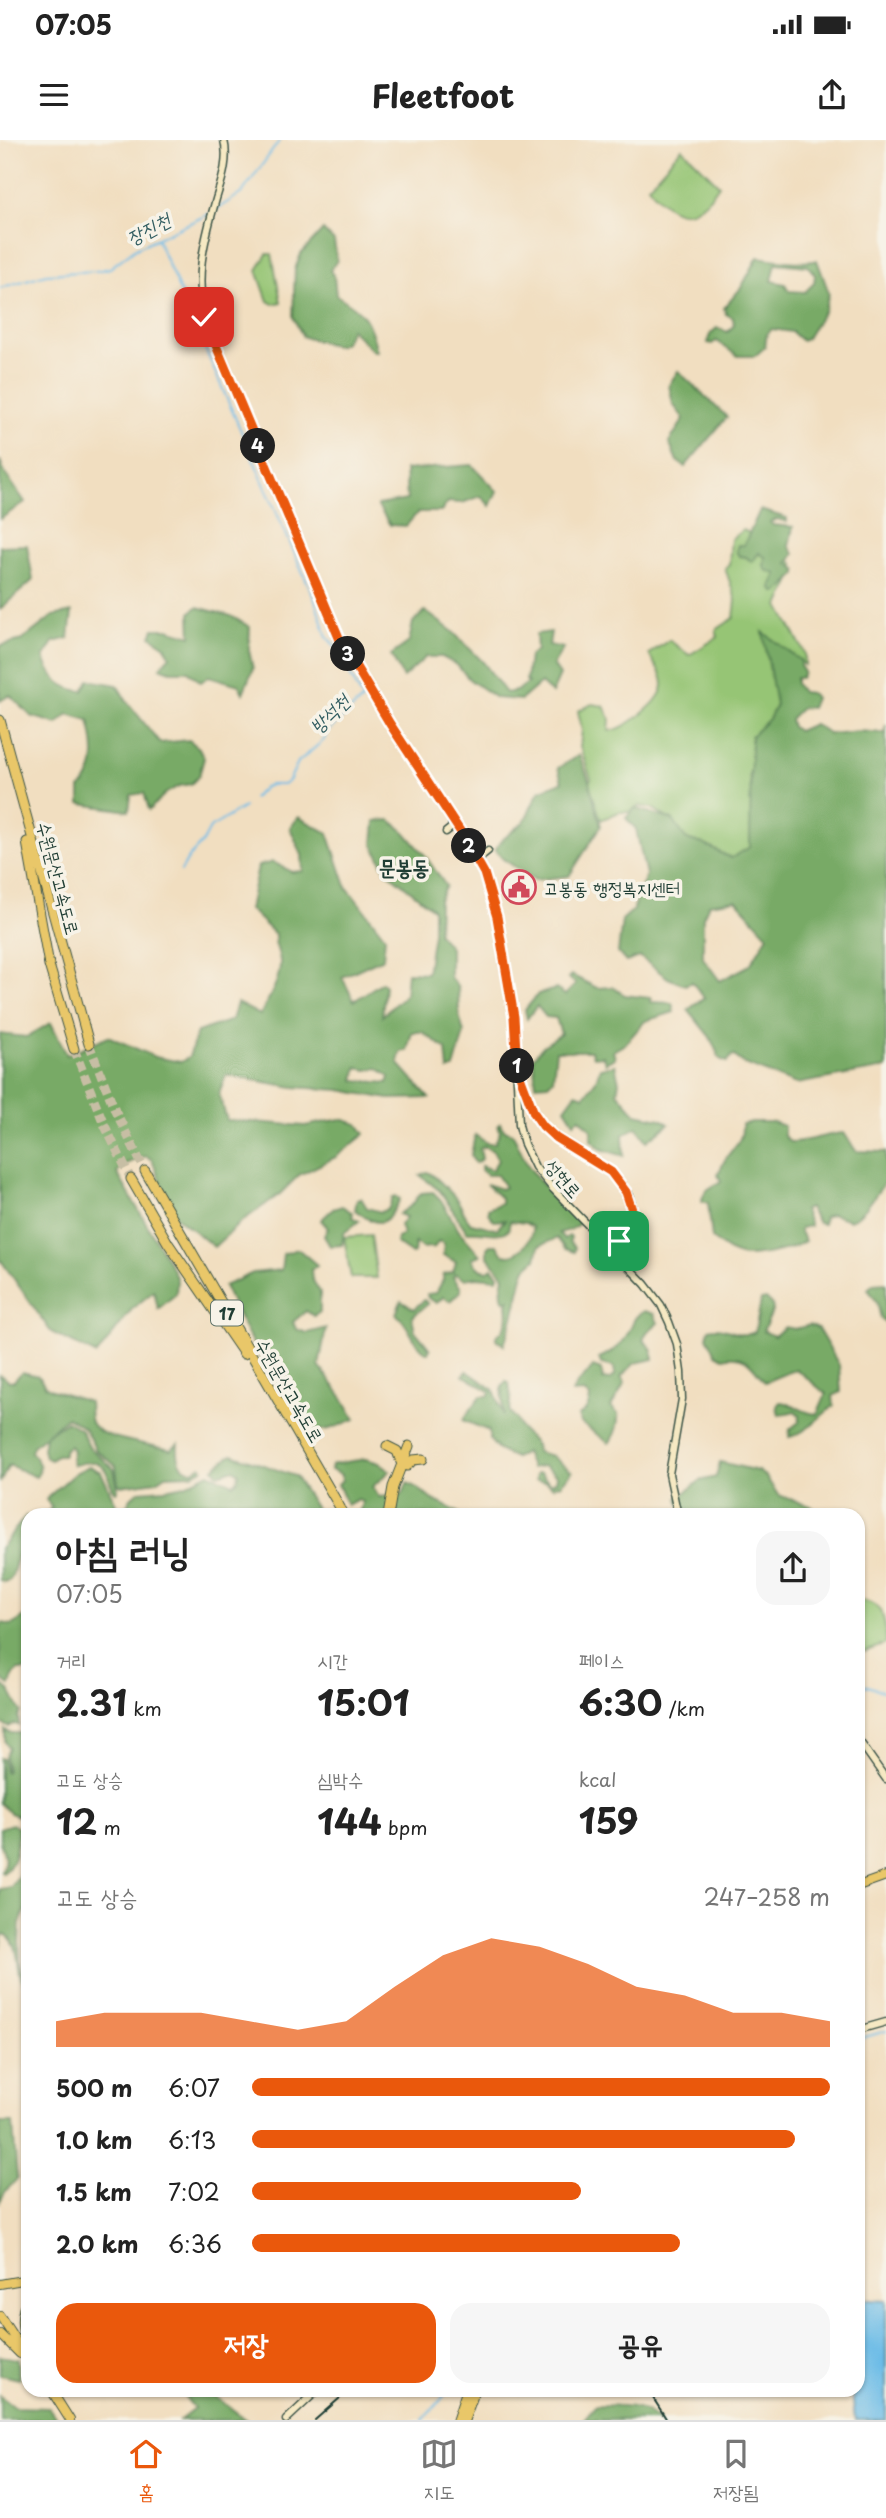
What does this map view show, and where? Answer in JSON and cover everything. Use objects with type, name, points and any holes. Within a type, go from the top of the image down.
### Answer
[{"type":"highway","name":"수원문산고속도로","points":[[0,720],[89,1044]]},
{"type":"highway","name":"수원문산고속도로","points":[[0,738],[22,821],[50,965],[74,1049]]},
{"type":"highway","name":"수원문산고속도로","points":[[145,1171],[336,1508]]},
{"type":"highway","name":"수원문산고속도로","points":[[131,1179],[174,1252],[246,1357],[307,1455]]},
{"type":"highway","points":[[387,1447],[397,1451],[404,1465]]},
{"type":"highway","points":[[392,1508],[393,1487],[404,1465],[412,1460],[423,1459]]},
{"type":"highway","name":"수원문산고속도로","points":[[314,1469],[340,1508]]},
{"type":"highway","points":[[865,1880],[886,1873]]},
{"type":"highway","points":[[0,2282],[21,2278]]},
{"type":"highway","points":[[0,2314],[21,2348]]},
{"type":"highway","points":[[0,2334],[21,2354]]},
{"type":"highway","points":[[54,2397],[69,2420]]},
{"type":"highway","points":[[457,2420],[465,2397]]},
{"type":"highway","points":[[464,2420],[472,2397]]},
{"type":"main road","name":"성현로","points":[[224,140],[224,171],[202,255],[199,286],[206,324],[340,640],[478,863],[497,917],[514,1017],[519,1125],[524,1144],[535,1167],[553,1189],[614,1251],[661,1305],[677,1344],[682,1399],[669,1474],[676,1508]]},
{"type":"main road","points":[[446,832],[451,828],[453,820]]},
{"type":"main road","points":[[478,863],[488,852]]},
{"type":"main road","points":[[517,1068],[534,1113],[543,1126],[556,1138],[611,1172],[626,1192],[632,1210],[630,1223],[614,1251]]},
{"type":"main road","points":[[865,1750],[886,1779]]},
{"type":"main road","points":[[865,2028],[886,2022]]},
{"type":"main road","points":[[286,2420],[311,2397]]},
{"type":"green space","points":[[682,148],[719,185],[701,206],[684,212],[666,205],[648,186]]},
{"type":"green space","points":[[323,230],[334,241],[337,261],[330,270],[334,277],[336,295],[354,306],[364,317],[377,351],[373,351],[351,329],[345,342],[337,346],[303,337],[293,317],[295,269],[301,254]]},
{"type":"green space","points":[[267,254],[272,254],[281,302],[273,304],[268,301],[257,270]]},
{"type":"green space","points":[[758,257],[797,262],[817,260],[829,293],[825,309],[807,338],[802,341],[792,332],[772,329],[767,333],[765,347],[755,356],[738,356],[716,341],[708,343],[710,334],[717,328],[728,332],[734,325],[733,318],[726,314],[724,308],[741,288]],"holes":[[[776,263],[808,266],[815,275],[814,283],[805,292],[789,291],[785,284],[772,281]]]},
{"type":"green space","points":[[678,371],[727,417],[685,467],[677,461],[669,442],[684,419],[673,404],[669,385]]},
{"type":"green space","points":[[0,460],[4,472],[25,502],[0,519]]},
{"type":"green space","points":[[472,465],[497,491],[490,506],[481,496],[462,503],[448,502],[441,512],[418,512],[406,526],[390,525],[377,505],[407,500],[405,470]]},
{"type":"green space","points":[[760,510],[787,518],[787,522],[777,519],[770,522],[773,525],[793,527],[789,546],[794,554],[788,563],[797,570],[797,574],[778,592],[774,592],[771,587],[777,574],[766,570],[765,557],[759,553],[752,562],[739,556],[736,551],[738,545],[744,545]]},
{"type":"green space","points":[[743,530],[781,548],[794,565],[792,578],[779,606],[805,653],[805,665],[765,634],[778,703],[749,774],[752,800],[750,849],[733,859],[686,839],[669,819],[652,808],[639,806],[630,812],[619,812],[601,820],[591,790],[585,788],[591,779],[580,747],[582,730],[578,711],[592,704],[604,706],[610,719],[609,731],[624,726],[650,707],[661,692],[661,676],[649,654],[669,640],[689,655],[718,637],[716,630],[734,618],[736,600],[725,568],[729,564],[731,539]]},
{"type":"green space","points":[[27,545],[33,580],[0,609],[0,546]]},
{"type":"green space","points":[[197,607],[231,616],[250,627],[249,650],[253,669],[243,693],[239,685],[209,676],[201,682],[188,671],[171,671],[160,667],[170,656],[165,646],[151,636],[154,629],[168,629],[191,636],[190,613]]},
{"type":"green space","points":[[425,611],[452,631],[483,662],[506,693],[516,691],[528,683],[526,680],[529,656],[537,650],[536,634],[551,632],[549,645],[563,648],[553,665],[560,675],[552,693],[541,683],[521,700],[496,698],[470,680],[457,665],[442,657],[426,657],[403,678],[391,655],[409,642],[413,622]]},
{"type":"green space","points":[[72,612],[69,638],[53,642],[44,657],[53,676],[69,688],[83,691],[89,680],[117,685],[160,743],[189,740],[199,748],[204,758],[199,776],[191,784],[179,786],[165,794],[149,810],[144,793],[131,795],[129,811],[80,804],[80,789],[90,774],[94,757],[89,720],[68,714],[57,724],[31,716],[10,695],[0,701],[0,646],[22,640],[53,616]]},
{"type":"green space","points":[[763,632],[801,661],[800,666],[804,672],[801,678],[796,678],[796,684],[802,692],[811,693],[815,698],[811,708],[802,707],[790,719],[792,727],[798,731],[814,724],[830,734],[859,731],[884,733],[886,725],[886,1068],[796,1084],[745,1064],[733,1055],[727,1062],[720,1059],[710,1037],[688,1010],[704,998],[692,982],[685,985],[668,978],[640,957],[626,962],[618,953],[622,920],[633,910],[646,875],[636,829],[626,818],[635,808],[673,820],[686,839],[731,858],[750,847],[751,736],[769,719],[776,705]],"holes":[[[736,900],[768,935],[750,965],[720,981],[703,958],[703,917],[709,904]]]},
{"type":"green space","points":[[579,755],[601,826],[569,876],[535,880],[503,859],[495,850],[501,841],[524,822],[539,791],[562,782],[558,768]]},
{"type":"green space","points":[[298,817],[328,833],[346,886],[385,937],[383,958],[342,977],[354,1001],[382,982],[385,986],[382,1016],[405,995],[407,972],[427,973],[433,933],[433,909],[386,871],[373,844],[375,821],[390,820],[405,832],[446,886],[439,900],[438,933],[450,947],[450,977],[458,988],[459,1015],[464,1033],[454,1068],[448,1070],[446,1049],[422,1032],[412,1032],[407,1050],[400,1052],[398,1063],[429,1098],[389,1099],[340,1090],[293,1087],[226,1075],[219,1094],[227,1120],[305,1126],[341,1119],[358,1124],[365,1134],[336,1157],[299,1175],[280,1194],[241,1222],[214,1247],[173,1214],[152,1160],[146,1156],[123,1165],[117,1173],[172,1268],[177,1280],[176,1294],[158,1309],[154,1291],[133,1308],[97,1355],[51,1332],[0,1259],[0,1034],[26,1037],[51,1023],[67,1055],[108,1036],[155,1057],[181,1062],[189,1057],[197,1032],[232,1020],[237,1003],[260,1015],[276,982],[280,961],[275,934],[249,909],[258,866],[273,862],[292,872],[303,871],[302,855],[290,828]],"holes":[[[357,1068],[378,1068],[390,1077],[388,1083],[354,1080]]]},
{"type":"green space","points":[[571,975],[597,988],[612,987],[625,995],[651,998],[650,1002],[672,1003],[674,1012],[645,1021],[625,1044],[613,1051],[615,1058],[605,1063],[603,1056],[593,1057],[591,1051],[556,1051],[553,1079],[548,1084],[536,1085],[533,1058],[543,1046],[561,1034],[556,1018],[546,1017],[537,1006],[527,1019],[525,1010],[538,994],[556,989],[565,995],[576,984],[568,978]]},
{"type":"green space","points":[[615,1065],[619,1082],[617,1092],[636,1114],[661,1119],[669,1124],[647,1141],[637,1127],[623,1135],[624,1156],[601,1149],[591,1140],[591,1129],[580,1118],[574,1122],[565,1108],[576,1093],[584,1096],[596,1080],[600,1068]]},
{"type":"green space","points":[[773,1122],[784,1126],[784,1136],[790,1142],[844,1133],[856,1151],[886,1152],[886,1181],[858,1216],[850,1220],[832,1214],[824,1217],[823,1224],[818,1223],[809,1208],[804,1210],[810,1226],[800,1228],[805,1241],[785,1250],[742,1256],[712,1238],[708,1203],[702,1201],[706,1191],[721,1181],[718,1175],[740,1138],[742,1124]]},
{"type":"green space","points":[[500,1123],[503,1129],[513,1134],[527,1164],[538,1179],[580,1223],[559,1233],[564,1239],[569,1236],[571,1238],[569,1242],[575,1248],[574,1252],[565,1249],[557,1238],[539,1246],[536,1259],[526,1268],[523,1276],[504,1345],[496,1336],[507,1322],[509,1299],[504,1301],[504,1276],[487,1256],[487,1248],[497,1245],[503,1253],[514,1254],[524,1247],[532,1227],[510,1221],[508,1231],[503,1233],[467,1232],[440,1191],[420,1175],[427,1172],[439,1181],[457,1200],[471,1223],[497,1229],[505,1220],[494,1221],[488,1209],[501,1203],[501,1198],[486,1184],[501,1189],[505,1187],[497,1175],[487,1175],[481,1170],[481,1166],[492,1170],[498,1160],[493,1151],[484,1146],[480,1149],[482,1159],[475,1163],[471,1155],[475,1135],[487,1143],[495,1143],[500,1132]]},
{"type":"green space","points":[[433,1192],[441,1200],[459,1231],[480,1255],[472,1258],[476,1265],[488,1271],[492,1268],[498,1275],[497,1279],[464,1279],[455,1274],[453,1277],[461,1291],[450,1301],[443,1297],[437,1303],[428,1298],[427,1294],[436,1293],[443,1275],[453,1272],[456,1262],[443,1255],[444,1244],[439,1241],[433,1249],[423,1248],[415,1242],[412,1254],[396,1243],[397,1238],[403,1234],[400,1225],[406,1217],[399,1214],[412,1205],[421,1193]]},
{"type":"green space","points":[[396,1196],[400,1199],[395,1208],[386,1220],[381,1222],[370,1220],[355,1210],[357,1199],[361,1198],[367,1208],[381,1212],[389,1208]]},
{"type":"green space","points":[[342,1206],[359,1221],[344,1233],[342,1245],[330,1246],[324,1236],[328,1228],[321,1220],[333,1209]]},
{"type":"green space","points":[[371,1235],[377,1278],[351,1278],[344,1237]]},
{"type":"green space","points":[[298,1249],[317,1265],[311,1270],[312,1279],[320,1292],[320,1312],[314,1316],[306,1311],[293,1322],[296,1329],[307,1333],[326,1328],[319,1366],[355,1419],[324,1430],[314,1429],[303,1422],[291,1407],[264,1365],[224,1286],[253,1273],[281,1270],[283,1254]]},
{"type":"green space","points":[[886,1283],[886,1324],[881,1319],[877,1302],[868,1289],[873,1284]]},
{"type":"green space","points":[[766,1299],[773,1310],[763,1331],[774,1336],[785,1327],[795,1329],[810,1325],[818,1329],[839,1365],[841,1392],[833,1396],[834,1406],[807,1428],[789,1437],[790,1429],[799,1422],[800,1416],[795,1411],[779,1415],[777,1406],[780,1402],[817,1414],[826,1394],[796,1369],[765,1382],[743,1359],[723,1358],[716,1354],[707,1337],[709,1329],[715,1328],[743,1334],[755,1332],[761,1300]]},
{"type":"green space","points":[[424,1300],[428,1304],[412,1317],[415,1331],[430,1349],[428,1353],[418,1345],[405,1323],[396,1314],[401,1301],[414,1309]]},
{"type":"green space","points":[[644,1311],[654,1314],[658,1323],[647,1332],[643,1340],[651,1348],[654,1359],[635,1363],[621,1377],[625,1383],[611,1407],[618,1414],[618,1418],[615,1433],[609,1443],[581,1423],[578,1416],[587,1408],[590,1397],[584,1392],[572,1393],[593,1367],[601,1370],[603,1379],[609,1380],[615,1375],[614,1367],[601,1364],[599,1358],[612,1351],[626,1338],[635,1318]]},
{"type":"green space","points":[[467,1371],[494,1390],[504,1416],[502,1387],[506,1381],[509,1383],[510,1413],[516,1418],[520,1428],[536,1445],[537,1452],[552,1456],[572,1472],[561,1484],[553,1487],[546,1482],[535,1480],[536,1473],[540,1473],[550,1484],[556,1481],[557,1476],[544,1466],[531,1468],[525,1452],[515,1458],[498,1450],[489,1439],[489,1431],[463,1420],[481,1396],[489,1396],[491,1392],[463,1375]]},
{"type":"green space","points":[[22,1372],[38,1376],[45,1386],[52,1390],[89,1402],[91,1422],[105,1434],[171,1450],[178,1444],[179,1458],[185,1468],[193,1471],[201,1466],[203,1469],[193,1474],[166,1475],[157,1481],[121,1486],[118,1484],[116,1466],[96,1450],[84,1428],[67,1417],[33,1446],[31,1452],[40,1467],[36,1477],[9,1465],[0,1483],[0,1375],[14,1381]]},
{"type":"green space","points":[[67,1421],[81,1430],[89,1447],[114,1469],[118,1489],[116,1492],[103,1467],[89,1462],[73,1465],[73,1451],[70,1446],[64,1450],[64,1455],[57,1455],[51,1460],[45,1457],[45,1436]]},
{"type":"green space","points":[[232,1454],[295,1476],[316,1508],[126,1508],[139,1491],[185,1485],[209,1473],[233,1484],[237,1481],[239,1473],[234,1469],[218,1474],[214,1468]]},
{"type":"green space","points":[[366,1459],[379,1463],[390,1471],[372,1487],[379,1497],[403,1494],[407,1483],[434,1501],[451,1508],[361,1508],[362,1502],[358,1499],[347,1505],[338,1484],[342,1480],[341,1475],[331,1470],[332,1465]]},
{"type":"green space","points":[[720,1462],[758,1471],[766,1477],[778,1495],[813,1508],[682,1508],[678,1498],[700,1481],[716,1477]]},
{"type":"green space","points":[[89,1466],[101,1472],[116,1504],[112,1508],[51,1508],[46,1500],[48,1497],[75,1473]]},
{"type":"green space","points":[[21,1522],[21,1543],[12,1576],[5,1582],[0,1580],[0,1548]]},
{"type":"green space","points":[[865,1601],[874,1605],[882,1615],[886,1644],[865,1652]]},
{"type":"green space","points":[[21,1619],[21,1670],[13,1676],[10,1685],[0,1678],[0,1629],[2,1623],[12,1625]]},
{"type":"green space","points":[[0,1683],[10,1691],[21,1712],[18,1717],[19,1725],[9,1727],[0,1723]]},
{"type":"green space","points":[[5,1730],[21,1733],[21,1813],[18,1816],[10,1813],[0,1803],[0,1758],[3,1759],[5,1772],[5,1757],[9,1747],[5,1741]]},
{"type":"green space","points":[[12,1824],[19,1828],[16,1846],[11,1864],[3,1873],[1,1872],[5,1860],[0,1828]]},
{"type":"green space","points":[[21,1873],[21,1977],[14,1945],[5,1934],[2,1936],[0,1948],[0,1889],[11,1887]]},
{"type":"green space","points":[[0,2123],[13,2123],[17,2179],[0,2201]]},
{"type":"green space","points":[[0,2356],[18,2359],[19,2379],[0,2375]]},
{"type":"green space","points":[[0,2396],[15,2407],[49,2408],[57,2420],[0,2420]]},
{"type":"green space","points":[[185,2397],[215,2397],[247,2420],[180,2420],[194,2409]]},
{"type":"green space","points":[[596,2405],[638,2408],[658,2420],[583,2420]]},
{"type":"water","points":[[865,2300],[886,2301],[886,2420],[855,2420],[853,2397],[865,2397]]},
{"type":"waterway","name":"장진천","points":[[214,211],[242,193],[280,140]]},
{"type":"waterway","name":"장진천","points":[[0,288],[46,274],[110,268],[136,248],[209,214]]},
{"type":"waterway","name":"방석천","points":[[157,239],[315,600],[327,637],[335,646],[363,699],[327,732],[324,740],[298,762],[289,781],[283,785],[265,787],[253,798]]},
{"type":"waterway","name":"방석천","points":[[181,871],[210,828],[244,807]]},
{"type":"waterway","points":[[865,1685],[886,1692]]},
{"type":"waterway","points":[[865,2037],[886,2031]]},
{"type":"waterway","points":[[423,2420],[443,2397]]},
{"type":"tunnel","points":[[89,1044],[115,1110],[145,1171]]},
{"type":"tunnel","points":[[74,1049],[104,1124],[131,1179]]},
{"type":"railway","points":[[315,2420],[341,2397]]},
{"type":"railway","points":[[652,2397],[667,2420]]},
{"type":"place","name":"고봉동 행정복지센터","points":[[519,887]]},
{"type":"district","name":"문봉동","points":[[404,866]]},
{"type":"route","points":[[204,317],[340,640],[362,680],[462,834],[484,873],[497,917],[514,1017],[517,1068],[534,1113],[543,1126],[556,1138],[611,1172],[619,1180],[632,1210],[630,1223],[619,1241]]}]
